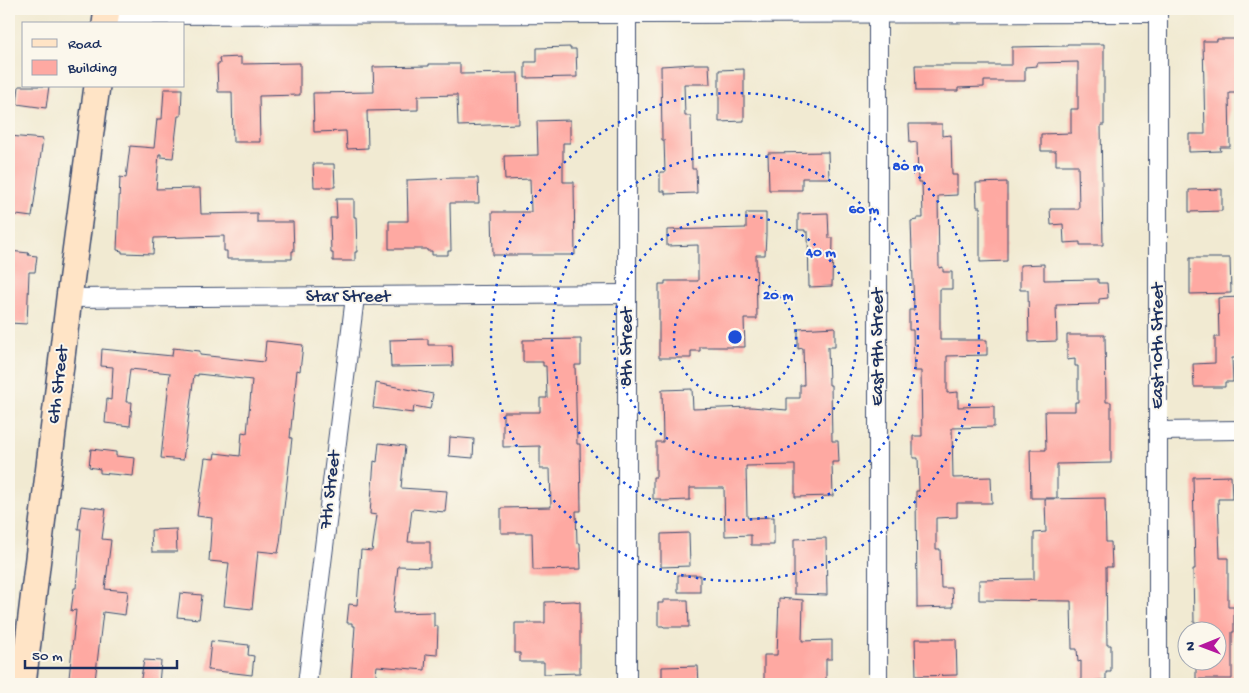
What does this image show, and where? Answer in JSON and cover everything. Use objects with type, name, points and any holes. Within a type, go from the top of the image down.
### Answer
[{"type":"main road","name":"6th Street","points":[[23,684],[69,298],[97,88]]},
{"type":"street","name":"East 9th Street","points":[[878,11],[878,684]]},
{"type":"street","points":[[106,16],[627,12],[1158,11]]},
{"type":"street","name":"East 10th Street","points":[[1158,11],[1158,684]]},
{"type":"street","name":"8th Street","points":[[627,12],[627,684]]},
{"type":"street","name":"Star Street","points":[[69,298],[627,294]]},
{"type":"street","name":"7th Street","points":[[307,684],[355,297]]},
{"type":"street","points":[[1158,431],[1240,430]]},
{"type":"building","points":[[1217,39],[1238,39],[1240,93],[1229,93],[1230,147],[1220,147],[1221,151],[1189,152],[1189,134],[1205,134],[1203,41],[1217,41]]},
{"type":"building","points":[[1067,44],[1104,44],[1104,125],[1101,125],[1103,245],[1080,245],[1080,242],[1064,243],[1063,224],[1051,225],[1050,209],[1079,209],[1078,165],[1056,165],[1056,151],[1041,151],[1041,134],[1071,133],[1071,109],[1078,109],[1078,62],[1037,63],[1037,66],[1025,67],[1025,81],[984,81],[984,87],[958,88],[958,91],[916,91],[915,65],[1012,65],[1012,47],[1067,46]]},
{"type":"building","points":[[570,47],[570,49],[576,49],[577,77],[525,78],[525,62],[537,62],[537,48]]},
{"type":"building","points":[[241,57],[241,64],[300,63],[300,95],[259,96],[260,142],[233,142],[232,92],[218,92],[217,64],[220,64],[219,58]]},
{"type":"building","points":[[429,64],[460,64],[460,74],[518,73],[519,124],[458,126],[457,95],[418,96],[418,110],[367,111],[368,148],[347,149],[346,131],[314,132],[313,93],[374,92],[373,67],[429,66]]},
{"type":"building","points":[[709,64],[710,84],[684,84],[685,116],[691,116],[692,169],[696,169],[697,193],[665,194],[665,191],[660,191],[660,172],[665,172],[664,140],[662,140],[661,66]]},
{"type":"building","points":[[744,69],[744,121],[719,122],[719,70]]},
{"type":"building","points":[[19,86],[22,86],[22,88],[49,88],[46,108],[17,104]]},
{"type":"building","points":[[164,89],[182,89],[181,116],[178,116],[173,158],[161,157],[161,154],[159,154],[156,189],[200,188],[201,214],[257,213],[257,222],[293,222],[294,251],[292,251],[292,259],[227,259],[227,251],[224,251],[224,236],[154,238],[153,254],[122,253],[122,251],[117,250],[120,177],[126,178],[130,146],[154,148],[157,119],[162,119]]},
{"type":"building","points":[[570,120],[570,143],[563,143],[563,182],[574,182],[575,255],[493,255],[492,212],[531,212],[530,179],[505,180],[504,156],[538,155],[537,121]]},
{"type":"building","points":[[909,124],[942,124],[942,136],[951,135],[952,175],[957,175],[957,195],[938,196],[939,268],[943,267],[943,272],[952,272],[952,289],[940,289],[940,340],[987,340],[987,355],[947,356],[947,393],[958,392],[958,407],[994,406],[994,427],[952,428],[953,478],[991,477],[992,503],[957,503],[957,517],[936,518],[936,549],[940,549],[941,588],[952,588],[953,607],[917,608],[916,491],[919,491],[918,458],[913,458],[913,436],[922,436],[921,371],[914,371],[913,330],[909,330],[909,310],[914,310],[911,221],[923,218],[922,182],[918,182],[917,142],[910,143]]},
{"type":"building","points":[[9,136],[43,139],[32,217],[9,214]]},
{"type":"building","points":[[828,152],[829,178],[802,178],[802,190],[769,190],[768,153]]},
{"type":"building","points":[[313,164],[334,164],[335,187],[314,187]]},
{"type":"building","points":[[478,178],[479,203],[450,203],[451,251],[448,251],[448,255],[432,255],[432,251],[427,251],[427,249],[389,249],[389,221],[408,221],[407,180]]},
{"type":"building","points":[[1007,182],[1007,261],[980,262],[980,207],[977,207],[976,183]]},
{"type":"building","points":[[1222,189],[1222,211],[1189,212],[1189,190]]},
{"type":"building","points":[[336,199],[354,199],[357,252],[355,252],[355,261],[333,261],[330,218],[337,218]]},
{"type":"building","points":[[746,213],[766,213],[766,234],[765,255],[756,255],[757,319],[744,319],[745,347],[700,347],[700,351],[691,351],[691,358],[659,358],[659,284],[665,284],[665,281],[698,281],[698,245],[667,246],[667,230],[746,228]]},
{"type":"building","points":[[828,213],[829,238],[833,238],[832,286],[809,287],[808,232],[798,230],[798,214]]},
{"type":"building","points":[[9,251],[29,253],[28,255],[37,256],[35,272],[29,272],[27,324],[9,323]]},
{"type":"building","points":[[1190,258],[1230,258],[1231,293],[1190,294]]},
{"type":"building","points":[[1044,264],[1044,280],[1098,279],[1098,283],[1107,283],[1108,298],[1099,299],[1099,304],[1056,305],[1057,341],[1029,342],[1028,290],[1020,290],[1020,265]]},
{"type":"building","points":[[1240,297],[1238,358],[1232,358],[1233,382],[1225,382],[1225,387],[1194,387],[1193,364],[1215,363],[1215,337],[1219,337],[1218,298]]},
{"type":"building","points":[[835,327],[835,347],[828,347],[832,441],[838,441],[839,462],[832,462],[833,496],[795,497],[795,465],[746,466],[747,516],[748,518],[774,517],[774,545],[751,545],[751,535],[725,536],[724,488],[690,488],[690,500],[661,501],[661,499],[653,499],[653,477],[656,477],[656,442],[663,442],[662,390],[692,389],[693,409],[751,407],[787,410],[787,398],[800,398],[800,385],[804,385],[803,348],[798,349],[798,329]]},
{"type":"building","points":[[1067,335],[1105,335],[1106,402],[1111,402],[1111,463],[1057,464],[1057,498],[1031,498],[1030,450],[1046,450],[1045,411],[1075,411],[1075,402],[1078,402],[1078,366],[1075,366],[1075,359],[1067,360]]},
{"type":"building","points":[[428,339],[428,345],[452,345],[453,366],[391,367],[390,340]]},
{"type":"building","points":[[581,339],[581,365],[575,365],[577,444],[580,444],[581,511],[576,511],[577,543],[580,543],[581,569],[533,570],[532,533],[501,533],[501,508],[551,507],[550,469],[540,469],[540,446],[503,447],[503,412],[540,412],[540,398],[547,398],[546,366],[543,366],[543,362],[523,362],[523,340]]},
{"type":"building","points":[[266,341],[303,345],[300,371],[297,370],[290,438],[292,438],[280,543],[278,553],[258,551],[252,609],[224,606],[229,563],[209,561],[212,518],[197,516],[205,458],[214,459],[215,453],[240,456],[242,432],[247,433],[252,380],[194,375],[183,460],[161,458],[170,373],[130,369],[126,402],[132,402],[130,426],[105,423],[107,399],[111,400],[113,367],[101,366],[102,349],[172,356],[173,348],[200,351],[200,355],[264,362]]},
{"type":"building","points":[[376,383],[433,394],[430,409],[414,406],[413,413],[373,408]]},
{"type":"building","points":[[450,437],[474,439],[473,458],[449,456]]},
{"type":"building","points":[[379,443],[405,446],[401,488],[447,491],[445,512],[412,509],[408,542],[430,542],[430,567],[398,566],[393,613],[434,612],[434,626],[438,626],[437,655],[426,654],[425,670],[377,666],[375,683],[351,680],[355,626],[352,626],[352,623],[347,623],[349,604],[357,605],[361,550],[372,551],[377,515],[370,514],[374,461],[377,462]]},
{"type":"building","points":[[91,449],[116,452],[116,456],[135,458],[133,476],[100,473],[100,469],[89,467]]},
{"type":"building","points":[[1231,476],[1232,499],[1218,499],[1220,558],[1228,558],[1228,607],[1234,607],[1232,679],[1196,679],[1196,670],[1226,670],[1226,620],[1194,620],[1193,477]]},
{"type":"building","points":[[1105,498],[1106,542],[1111,542],[1112,567],[1106,567],[1107,645],[1111,645],[1111,672],[1106,672],[1106,680],[1081,681],[1081,661],[1078,662],[1077,649],[1072,649],[1071,601],[979,600],[979,580],[1034,579],[1034,533],[1046,532],[1045,499]]},
{"type":"building","points":[[81,506],[106,509],[102,539],[111,540],[105,589],[128,591],[125,615],[103,612],[95,681],[69,678],[76,610],[71,611],[74,588],[76,588],[81,529],[78,529]]},
{"type":"building","points":[[176,529],[177,552],[152,552],[151,530]]},
{"type":"building","points":[[689,533],[690,566],[661,567],[661,534]]},
{"type":"building","points":[[826,538],[827,595],[794,594],[794,539]]},
{"type":"building","points":[[678,575],[700,575],[700,592],[678,592]]},
{"type":"building","points":[[180,593],[202,595],[199,619],[177,617]]},
{"type":"building","points":[[779,598],[803,600],[802,641],[832,640],[832,659],[826,659],[826,684],[764,684],[764,655],[777,655]]},
{"type":"building","points":[[663,600],[688,600],[689,627],[658,626],[658,603],[663,603]]},
{"type":"building","points":[[545,602],[580,602],[580,673],[544,674],[544,662],[520,662],[520,653],[515,653],[515,623],[545,623]]},
{"type":"building","points":[[915,639],[956,639],[957,675],[916,676]]},
{"type":"building","points":[[211,641],[249,645],[248,655],[254,656],[252,675],[208,670]]},
{"type":"building","points":[[144,660],[161,661],[159,684],[140,684]]},
{"type":"building","points":[[698,666],[699,684],[662,684],[662,667]]}]
